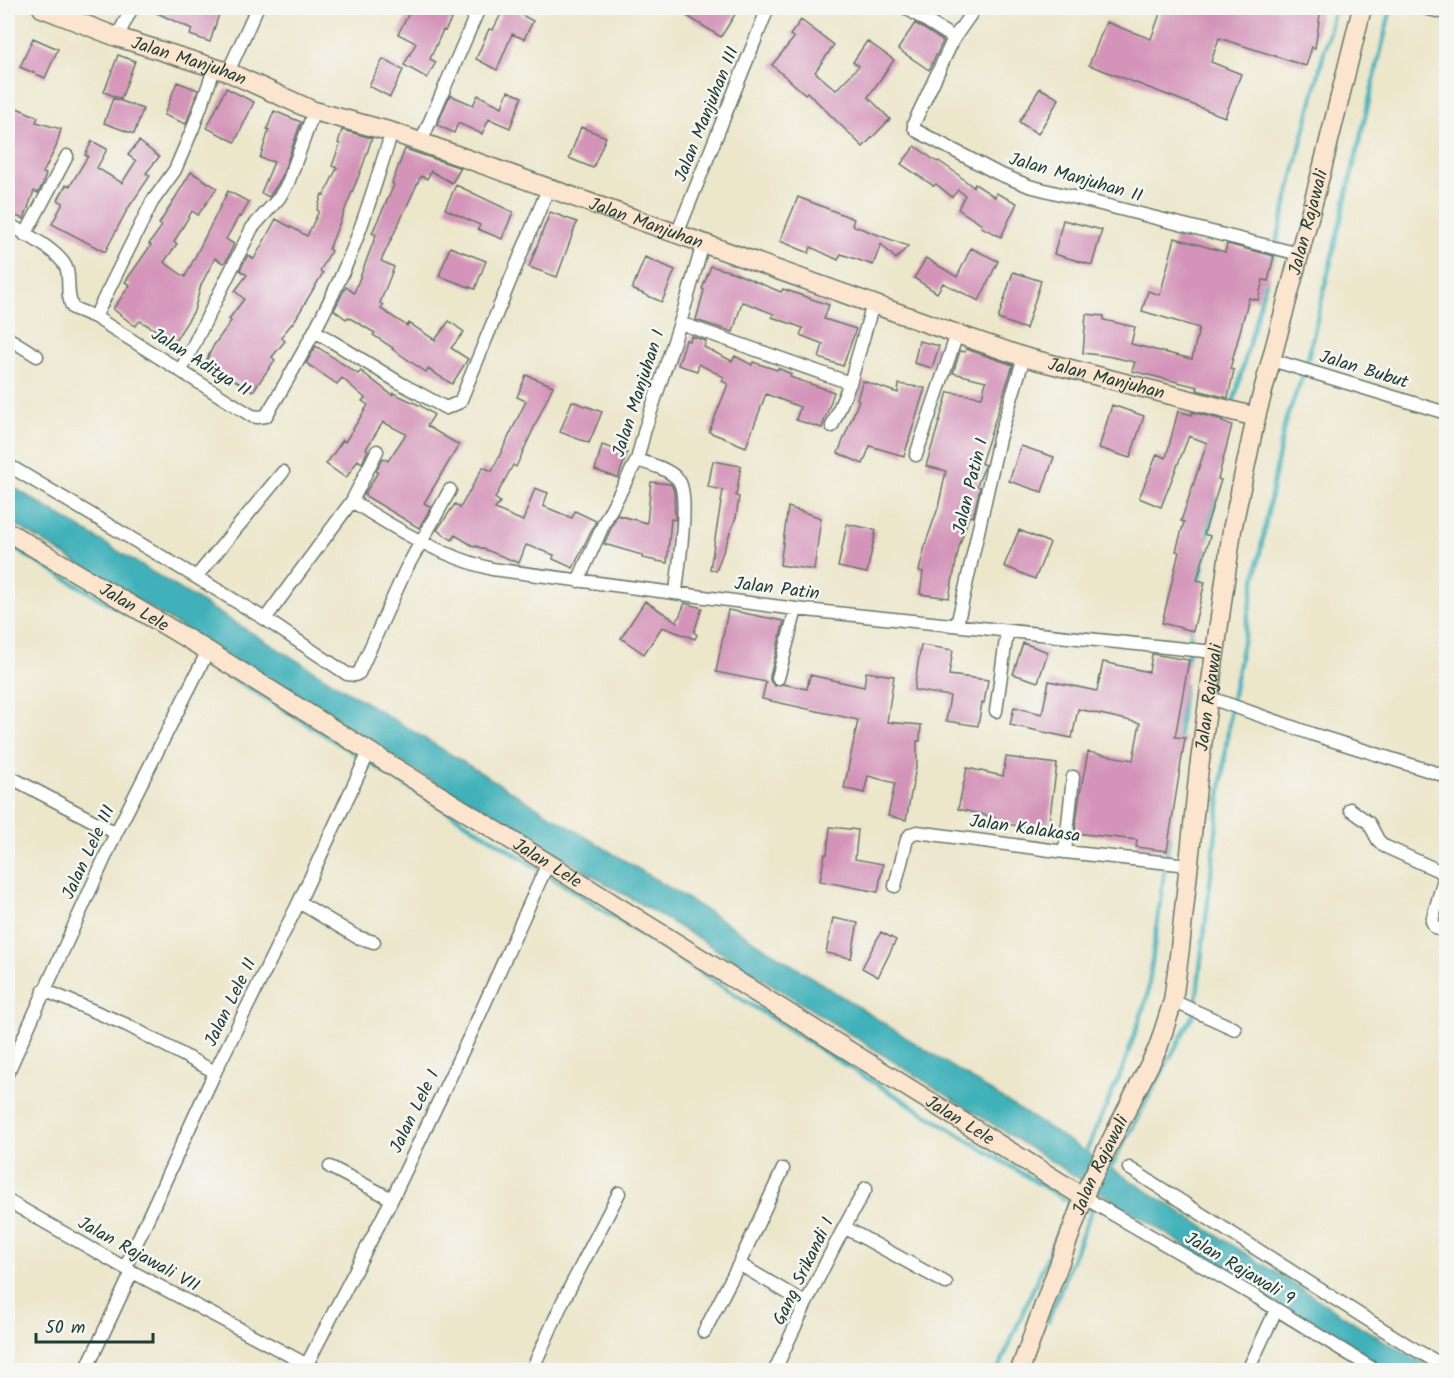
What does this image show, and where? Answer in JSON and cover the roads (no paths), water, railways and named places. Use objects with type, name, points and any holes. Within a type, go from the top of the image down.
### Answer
[{"type":"main road","name":"Jalan Manjuhan","points":[[42,8],[117,37],[221,70],[314,111],[421,142],[1024,357],[1256,417]]},
{"type":"main road","name":"Jalan Rajawali","points":[[1020,1371],[1086,1192],[1158,1048],[1173,1001],[1208,698],[1232,530],[1256,417],[1362,8]]},
{"type":"main road","name":"Jalan Lele","points":[[8,532],[208,651],[1086,1192]]},
{"type":"street","points":[[117,37],[132,8]]},
{"type":"street","points":[[95,317],[152,202],[175,170],[221,70],[256,8]]},
{"type":"street","points":[[421,142],[479,8]]},
{"type":"street","name":"Jalan Manjuhan III","points":[[676,234],[768,8]]},
{"type":"street","points":[[906,8],[954,38]]},
{"type":"street","name":"Jalan Manjuhan II","points":[[975,8],[954,38],[914,123],[917,131],[998,173],[1029,186],[1299,254]]},
{"type":"street","points":[[1424,8],[1446,14]]},
{"type":"street","points":[[181,370],[252,228],[279,198],[288,183],[314,111]]},
{"type":"street","name":"Jalan Aditya II","points":[[8,224],[57,255],[64,262],[69,299],[73,308],[95,317],[252,416],[266,416],[315,331],[349,257],[392,132]]},
{"type":"street","points":[[26,235],[67,156]]},
{"type":"street","points":[[315,331],[446,408],[454,406],[464,396],[548,189]]},
{"type":"street","name":"Jalan Manjuhan I","points":[[578,581],[605,521],[637,460],[703,244]]},
{"type":"street","points":[[832,426],[850,383],[873,304]]},
{"type":"street","points":[[680,323],[850,383]]},
{"type":"street","points":[[916,455],[957,334]]},
{"type":"street","points":[[8,338],[37,356]]},
{"type":"street","name":"Jalan Patin I","points":[[957,624],[999,439],[1024,357]]},
{"type":"street","name":"Jalan Bubut","points":[[1272,360],[1446,413]]},
{"type":"street","points":[[265,619],[352,501],[376,451]]},
{"type":"street","points":[[637,460],[655,466],[678,480],[684,496],[676,592]]},
{"type":"street","points":[[8,465],[196,576],[347,674],[355,675],[359,673],[389,604],[450,490]]},
{"type":"street","points":[[196,576],[284,472]]},
{"type":"street","name":"Jalan Patin","points":[[352,501],[422,542],[469,563],[492,569],[796,609],[1214,652]]},
{"type":"street","points":[[778,678],[796,609]]},
{"type":"street","points":[[996,711],[1007,632]]},
{"type":"street","name":"Jalan Lele III","points":[[8,1072],[116,833],[208,651]]},
{"type":"street","points":[[1208,698],[1312,734],[1446,776]]},
{"type":"street","name":"Jalan Lele II","points":[[86,1371],[215,1072],[299,902],[369,752]]},
{"type":"street","points":[[8,776],[116,833]]},
{"type":"street","points":[[1065,852],[1073,777]]},
{"type":"street","points":[[1350,809],[1369,823],[1383,846],[1446,873],[1432,921],[1435,927],[1446,933]]},
{"type":"street","name":"Jalan Kalakasa","points":[[895,886],[907,839],[911,834],[917,832],[1065,852],[1189,865]]},
{"type":"street","name":"Jalan Lele I","points":[[309,1369],[475,1025],[549,863]]},
{"type":"street","points":[[299,902],[357,937],[374,942]]},
{"type":"street","points":[[44,990],[127,1025],[215,1072]]},
{"type":"street","points":[[1173,1001],[1235,1029]]},
{"type":"street","points":[[330,1167],[392,1199]]},
{"type":"street","points":[[1129,1168],[1409,1346],[1446,1367]]},
{"type":"street","points":[[704,1332],[739,1264],[783,1169]]},
{"type":"street","name":"Gang Srikandi I","points":[[775,1370],[805,1303],[866,1188]]},
{"type":"street","points":[[531,1371],[563,1301],[619,1192]]},
{"type":"street","name":"Jalan Rajawali 9","points":[[1086,1192],[1375,1371]]},
{"type":"street","name":"Jalan Rajawali VII","points":[[8,1202],[309,1369]]},
{"type":"street","points":[[844,1227],[946,1283]]},
{"type":"street","points":[[739,1264],[805,1303]]},
{"type":"street","points":[[1248,1371],[1276,1310]]},
{"type":"water","points":[[8,484],[712,914],[1366,1330],[1434,1370],[1382,1370],[698,938],[357,736],[8,520]]},
{"type":"waterway","points":[[1272,260],[1335,8]]},
{"type":"waterway","points":[[1109,1171],[1195,1011],[1231,705],[1285,422],[1305,370],[1391,8]]},
{"type":"waterway","points":[[1232,408],[1267,277]]},
{"type":"waterway","points":[[1207,540],[1215,496]]},
{"type":"waterway","points":[[8,545],[146,625]]},
{"type":"waterway","points":[[1199,585],[1206,549]]},
{"type":"waterway","points":[[1186,665],[1192,625]]},
{"type":"waterway","points":[[164,635],[489,837],[823,1051],[1072,1204]]},
{"type":"waterway","points":[[1178,742],[1184,685]]},
{"type":"waterway","points":[[1085,1154],[1123,1068],[1147,998],[1169,837]]},
{"type":"waterway","points":[[1048,1321],[1100,1189]]},
{"type":"waterway","points":[[998,1370],[1073,1197]]}]
